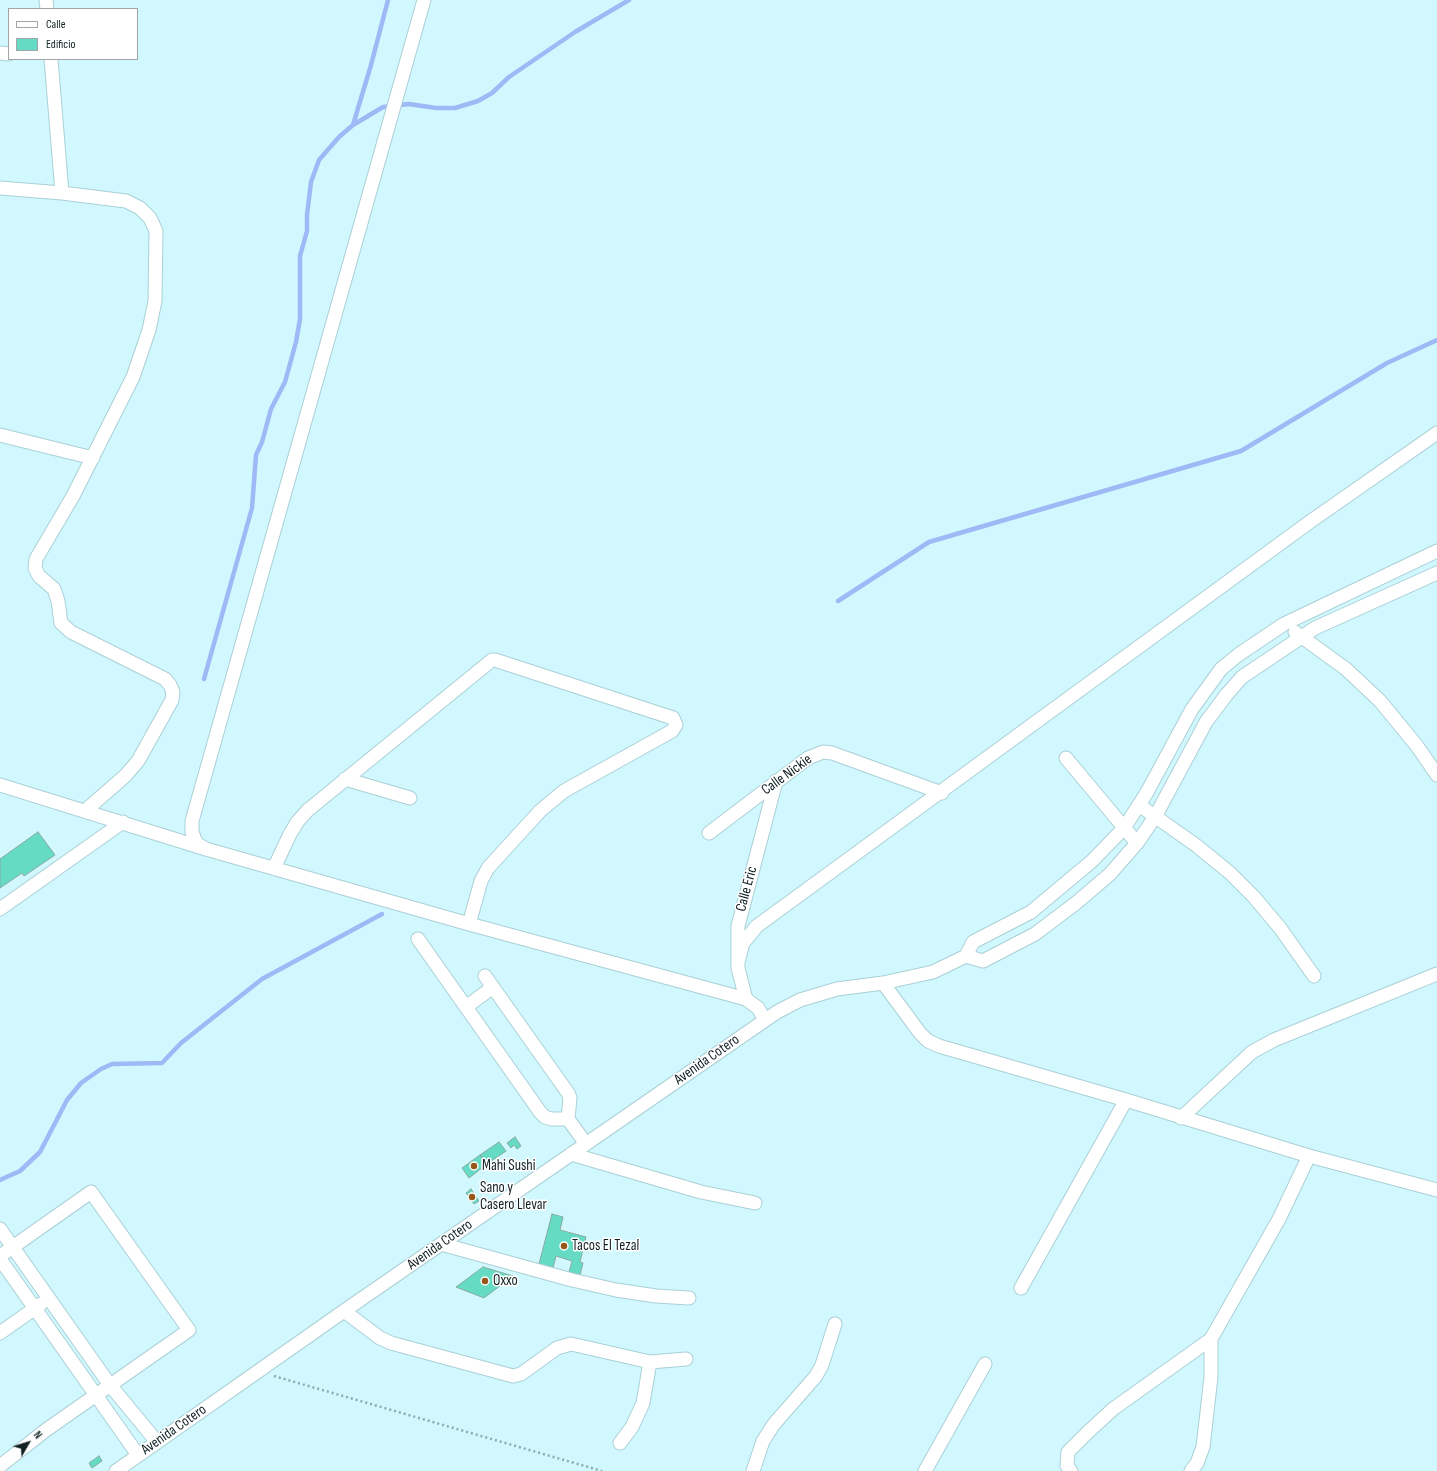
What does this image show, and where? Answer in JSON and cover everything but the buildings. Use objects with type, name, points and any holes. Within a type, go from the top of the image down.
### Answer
[{"type":"street","points":[[206,850],[197,844],[195,840],[192,832],[192,821],[424,0]]},
{"type":"street","points":[[51,60],[62,193]]},
{"type":"street","points":[[0,188],[62,193],[126,201],[140,208],[150,218],[156,232],[155,301],[149,330],[133,378],[73,496],[36,559],[35,568],[39,576],[54,589],[58,601],[61,623],[71,632],[165,679],[173,692],[172,700],[138,761],[125,776],[86,810]]},
{"type":"street","points":[[738,962],[743,943],[754,929],[942,793],[1311,521],[1437,433]]},
{"type":"street","points":[[0,435],[93,458]]},
{"type":"street","points":[[1437,552],[1284,624],[1238,655],[1221,670],[1192,709],[1139,805],[1124,828],[1092,861],[1059,890],[1030,912],[973,942],[966,956],[983,961],[1035,934],[1076,903],[1104,879],[1138,843],[1155,817],[1206,722],[1242,677],[1301,636],[1437,573]]},
{"type":"street","points":[[1284,624],[1346,669],[1380,701],[1417,746],[1437,775]]},
{"type":"street","points":[[274,868],[290,834],[298,821],[345,779],[492,660],[673,718],[676,725],[672,731],[570,788],[540,811],[488,868],[481,881],[468,924]]},
{"type":"street","name":"Calle Nickie","points":[[708,833],[814,754],[832,753],[942,793]]},
{"type":"street","points":[[1066,758],[1138,843]]},
{"type":"street","points":[[345,779],[410,798]]},
{"type":"street","name":"Calle Eric","points":[[746,999],[738,962],[739,915],[776,781]]},
{"type":"street","points":[[0,785],[86,810],[206,850],[468,924],[746,999],[758,1008],[766,1020]]},
{"type":"street","points":[[1139,805],[1197,846],[1235,877],[1280,928],[1314,976]]},
{"type":"street","points":[[0,909],[123,822]]},
{"type":"street","points":[[418,939],[545,1117],[550,1119],[568,1120]]},
{"type":"street","name":"Avenida Cotero","points":[[116,1471],[571,1154],[790,1005],[812,996],[844,988],[883,984],[933,972],[966,956]]},
{"type":"street","points":[[1181,1118],[1252,1052],[1274,1040],[1437,974]]},
{"type":"street","points":[[485,976],[568,1093],[570,1098],[568,1120],[586,1144]]},
{"type":"street","points":[[883,984],[920,1033],[933,1044],[1126,1100],[1309,1156],[1437,1190]]},
{"type":"street","points":[[466,1007],[493,987]]},
{"type":"street","points":[[1021,1288],[1126,1100]]},
{"type":"street","points":[[571,1154],[701,1192],[755,1204]]},
{"type":"street","points":[[1070,1471],[1067,1466],[1068,1452],[1087,1433],[1113,1410],[1211,1339],[1279,1219],[1309,1156]]},
{"type":"street","points":[[0,1466],[96,1395],[189,1330],[91,1192],[13,1247],[0,1258],[96,1395],[138,1455]]},
{"type":"street","points":[[0,1230],[110,1385],[157,1442]]},
{"type":"street","points":[[441,1244],[572,1280],[616,1290],[656,1296],[689,1298]]},
{"type":"street","points":[[0,1333],[49,1298]]},
{"type":"street","points":[[344,1311],[380,1338],[391,1343],[513,1376],[521,1374],[557,1348],[571,1344],[650,1362],[686,1359]]},
{"type":"street","points":[[753,1471],[763,1442],[774,1424],[816,1376],[822,1365],[835,1324]]},
{"type":"street","points":[[1191,1471],[1197,1463],[1204,1447],[1211,1377],[1211,1339]]},
{"type":"street","points":[[620,1443],[638,1415],[643,1403],[650,1362]]},
{"type":"street","points":[[926,1471],[986,1364]]},
{"type":"path","points":[[258,1371],[602,1471]]},
{"type":"waterway","points":[[353,125],[388,0]]},
{"type":"waterway","points":[[204,679],[252,508],[256,455],[262,442],[271,409],[285,382],[296,342],[300,319],[300,256],[307,231],[307,215],[311,182],[319,160],[339,137],[353,125],[383,107],[409,104],[436,108],[455,108],[478,101],[492,93],[509,77],[575,32],[629,0]]},
{"type":"waterway","points":[[838,601],[929,542],[1241,451],[1387,363],[1437,340]]},
{"type":"waterway","points":[[0,1180],[20,1171],[40,1152],[67,1100],[81,1083],[101,1069],[112,1064],[162,1063],[181,1043],[262,979],[382,914]]},
{"type":"place","name":"Mahi Sushi","points":[[474,1166]]},
{"type":"place","name":"Sano y Casero Llevar","points":[[472,1197]]},
{"type":"place","name":"Tacos El Tezal","points":[[564,1246]]},
{"type":"place","name":"Oxxo","points":[[485,1281]]}]
